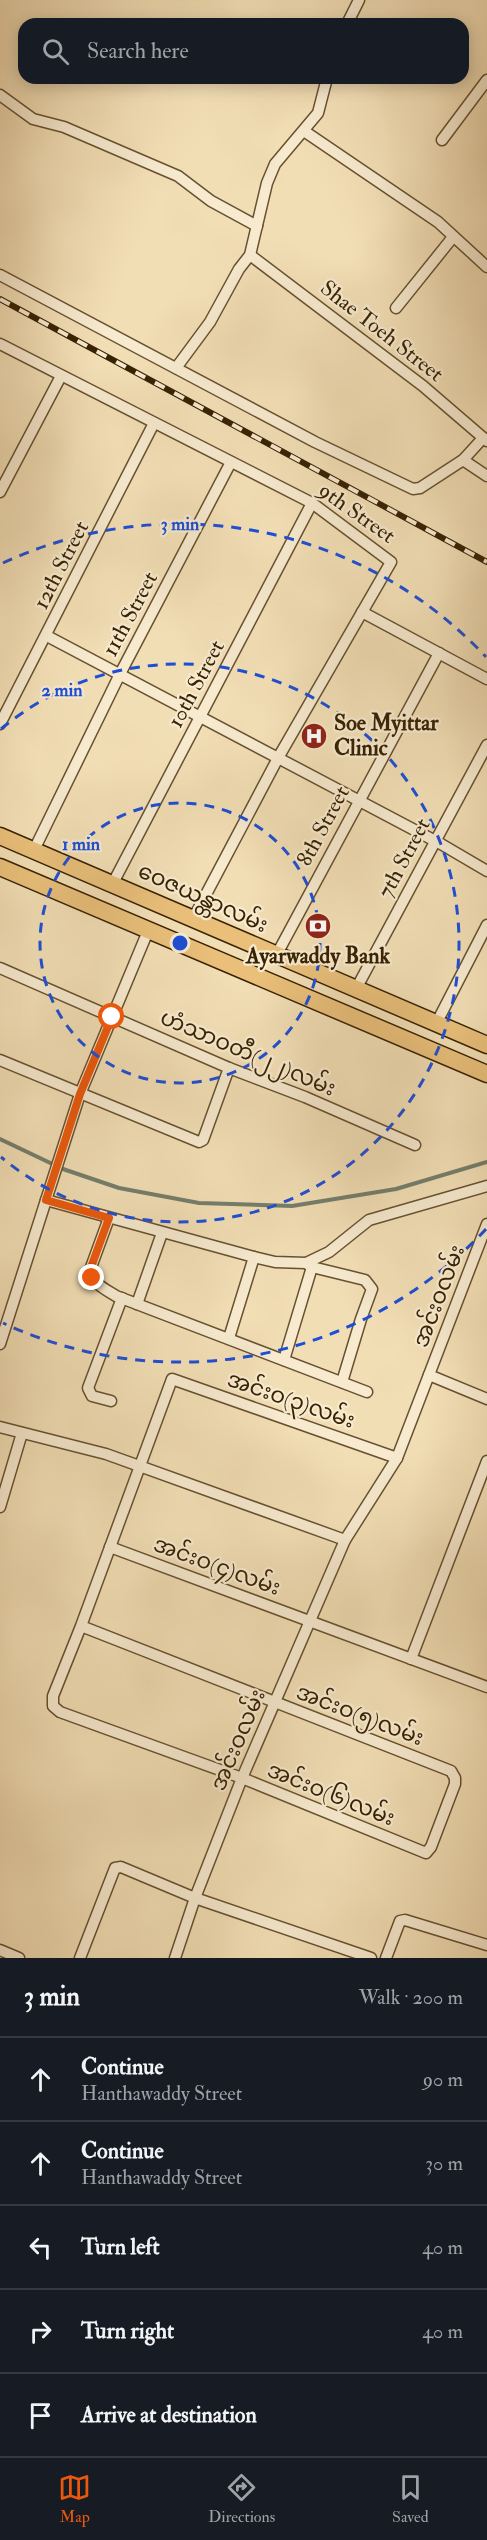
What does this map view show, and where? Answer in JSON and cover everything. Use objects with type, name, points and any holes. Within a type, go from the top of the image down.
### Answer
[{"type":"main road","name":"ဝေဇယန္တာလမ်း","points":[[0,836],[487,1045]]},
{"type":"main road","points":[[60,893],[72,866]]},
{"type":"main road","points":[[0,867],[487,1074]]},
{"type":"main road","points":[[397,1036],[407,1011]]},
{"type":"street","points":[[350,18],[358,0]]},
{"type":"street","points":[[442,140],[487,80]]},
{"type":"street","points":[[176,368],[210,322],[239,269],[250,255],[267,183],[275,165],[318,113],[325,84]]},
{"type":"street","points":[[0,95],[33,119],[64,127],[178,176],[212,201],[257,226]]},
{"type":"street","points":[[304,131],[438,222],[487,267]]},
{"type":"street","points":[[396,309],[453,237]]},
{"type":"street","name":"Shae Toeh Street","points":[[250,255],[423,386],[485,440]]},
{"type":"street","points":[[0,274],[315,442],[413,489],[420,488],[463,460],[485,440]]},
{"type":"street","name":"9th Street","points":[[0,344],[312,503],[391,561],[278,758],[193,920]]},
{"type":"street","points":[[0,492],[61,376]]},
{"type":"street","name":"12th Street","points":[[0,724],[154,423]]},
{"type":"street","points":[[463,460],[487,476]]},
{"type":"street","name":"11th Street","points":[[34,850],[120,674],[231,462]]},
{"type":"street","name":"10th Street","points":[[112,883],[312,503]]},
{"type":"street","points":[[362,612],[487,680]]},
{"type":"street","points":[[47,636],[435,840],[487,871]]},
{"type":"street","name":"8th Street","points":[[277,954],[439,653]]},
{"type":"street","name":"7th Street","points":[[356,989],[487,745]]},
{"type":"street","points":[[436,1024],[487,925]]},
{"type":"street","points":[[0,1341],[80,1094],[148,931]]},
{"type":"street","name":"ဟံသာဝတီ(၂၂)လမ်း","points":[[0,968],[229,1068],[304,1097],[415,1145]]},
{"type":"street","points":[[0,1060],[201,1142],[229,1068]]},
{"type":"street","points":[[284,1360],[309,1265],[369,1220],[487,1186]]},
{"type":"street","points":[[46,1200],[254,1257],[275,1262],[309,1265],[365,1280],[372,1289],[342,1382]]},
{"type":"street","points":[[109,1218],[90,1270],[97,1284],[122,1298],[367,1392]]},
{"type":"street","name":"အင်းဝလမ်း","points":[[175,1958],[195,1898],[242,1778],[345,1540],[397,1458],[487,1224]]},
{"type":"street","points":[[137,1304],[162,1233]]},
{"type":"street","points":[[229,1338],[254,1257]]},
{"type":"street","points":[[111,1401],[92,1396],[88,1388],[122,1298]]},
{"type":"street","points":[[429,1375],[487,1399]]},
{"type":"street","name":"အင်းဝ(၃)လမ်း","points":[[141,1466],[172,1378],[397,1458]]},
{"type":"street","points":[[0,1427],[106,1454],[345,1540]]},
{"type":"street","points":[[0,1507],[22,1433]]},
{"type":"street","points":[[411,1659],[487,1463]]},
{"type":"street","points":[[81,1626],[141,1466]]},
{"type":"street","name":"အင်းဝ(၄)လမ်း","points":[[111,1547],[487,1687]]},
{"type":"street","name":"အင်းဝ(၅)လမ်း","points":[[81,1626],[451,1771],[455,1784],[431,1847],[426,1853]]},
{"type":"street","name":"အင်းဝ(၆)လမ်း","points":[[81,1626],[53,1696],[53,1706],[60,1712],[242,1778],[426,1853]]},
{"type":"street","points":[[80,1958],[115,1868],[121,1867],[195,1898],[371,1958]]},
{"type":"street","points":[[386,1958],[400,1921],[405,1920],[487,1945]]},
{"type":"street","points":[[0,1950],[19,1958]]},
{"type":"waterway","points":[[0,1139],[63,1169],[119,1188],[199,1203],[292,1206],[396,1189],[487,1162]]},
{"type":"railway","points":[[0,299],[487,562]]},
{"type":"place","name":"Soe Myittar Clinic","points":[[314,736]]},
{"type":"place","name":"Ayarwaddy Bank","points":[[318,926]]},
{"type":"route","points":[[92,1278],[90,1270],[109,1218],[46,1200],[80,1094],[112,1017]]}]
